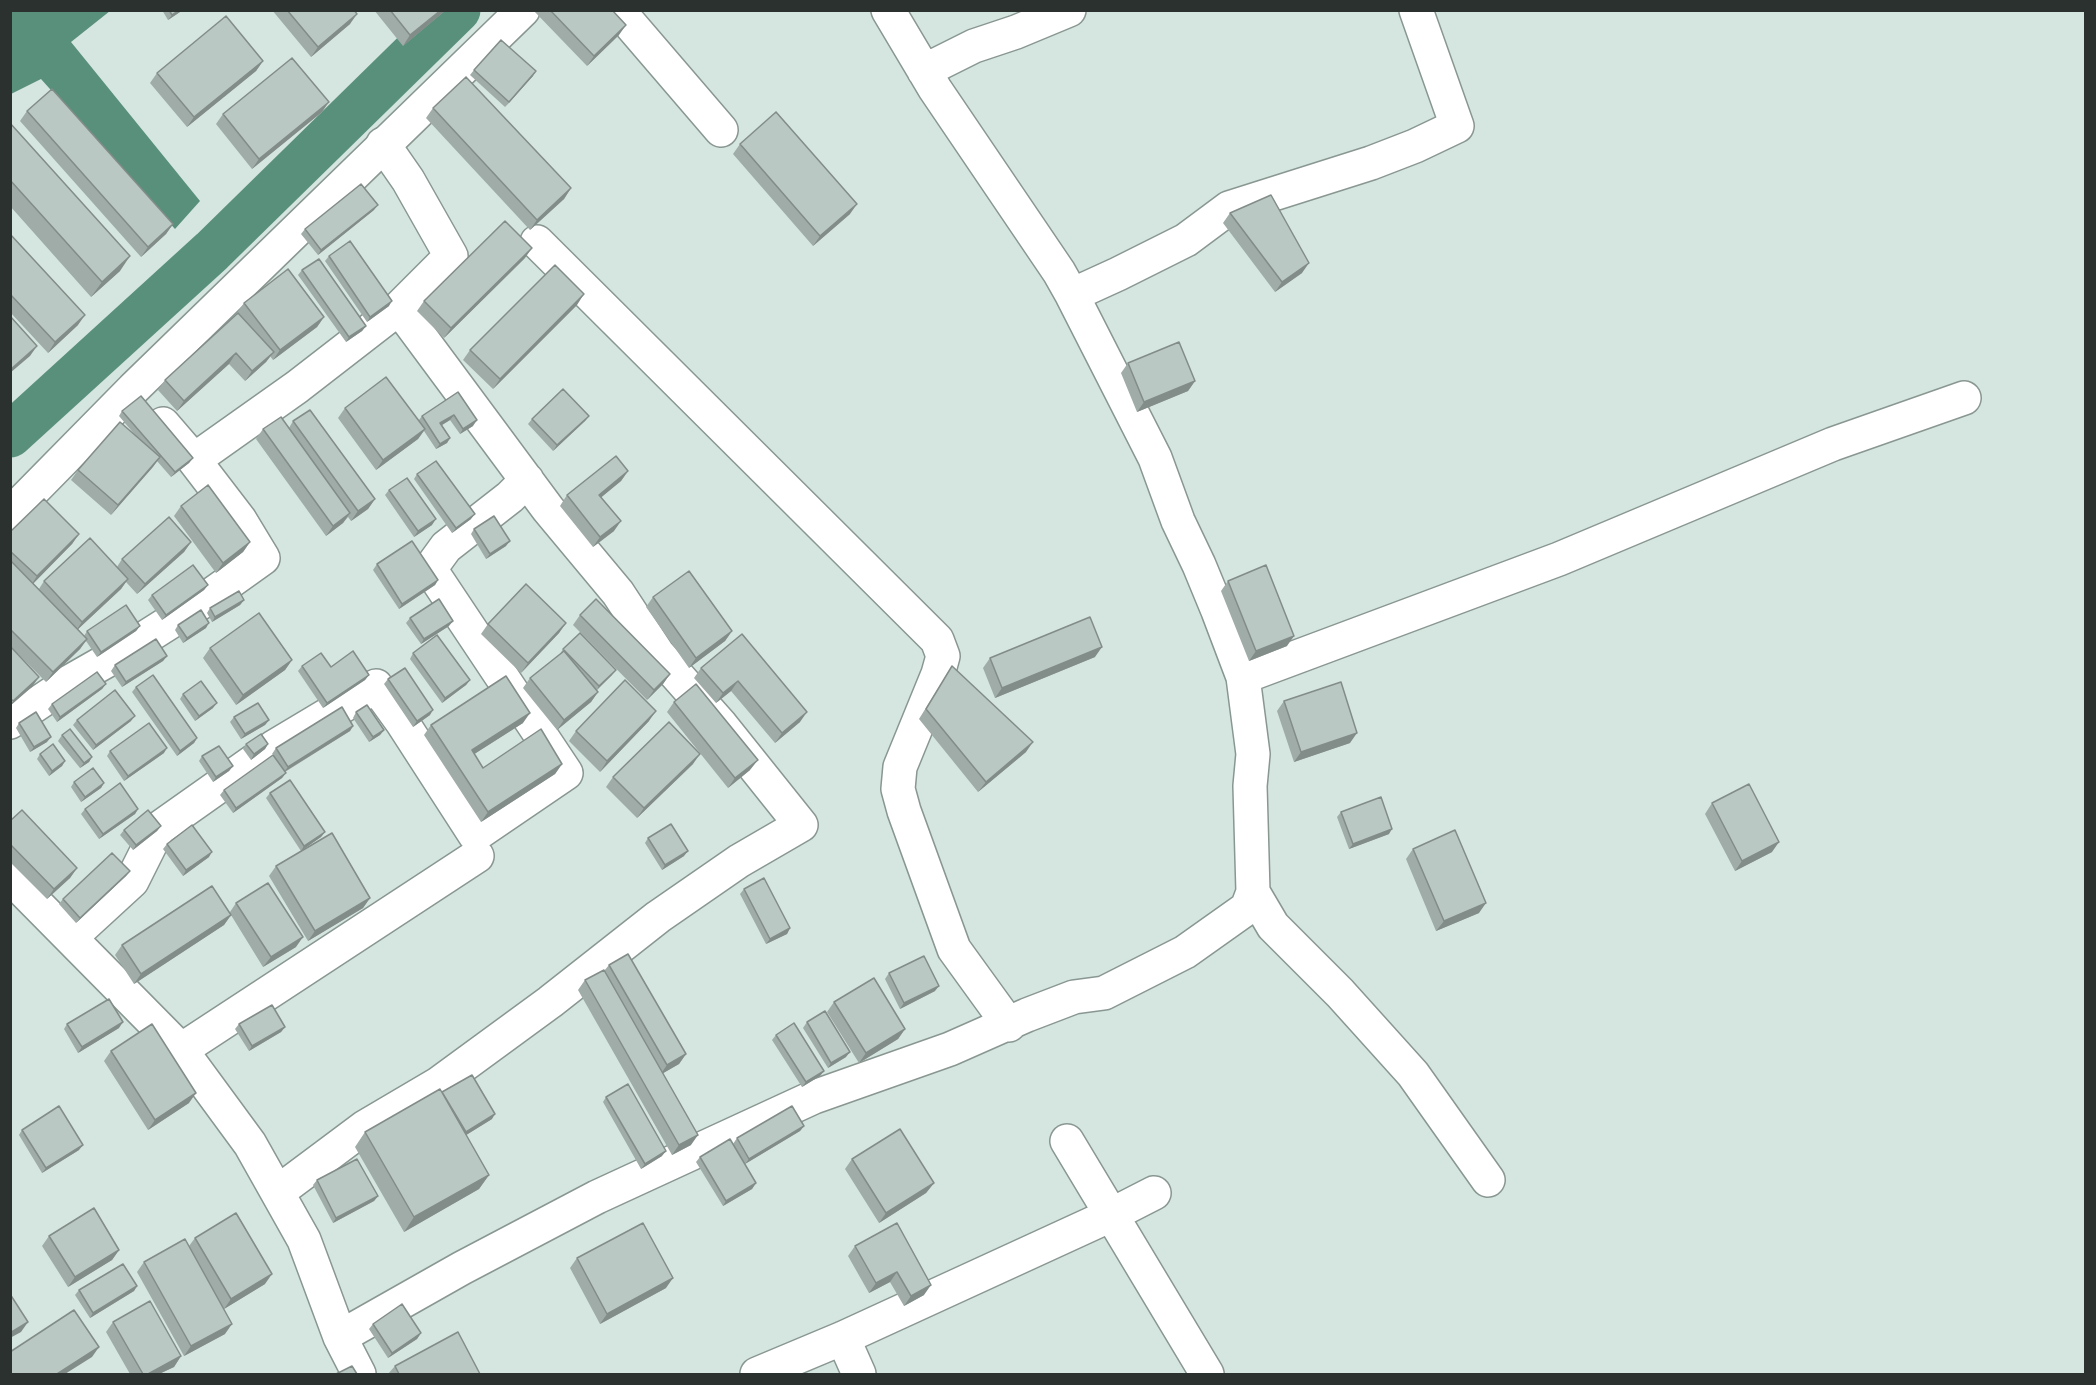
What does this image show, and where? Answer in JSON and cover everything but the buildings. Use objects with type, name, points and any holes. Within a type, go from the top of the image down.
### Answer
[{"type":"street","points":[[10,514],[133,389],[523,10]]},
{"type":"street","points":[[618,10],[721,130]]},
{"type":"street","points":[[340,1337],[462,1268],[597,1197],[814,1097],[950,1049],[1074,997],[1104,993],[1185,952],[1247,908],[1253,892],[1250,786],[1253,754],[1243,677],[1199,565],[1178,521],[1155,458],[1072,295],[1059,272],[924,71],[888,10]]},
{"type":"street","points":[[924,71],[974,46],[1069,10]]},
{"type":"street","points":[[1072,295],[1186,240],[1229,208],[1371,163],[1457,126],[1416,10]]},
{"type":"street","points":[[194,460],[297,387],[399,308],[451,256],[408,180],[383,144]]},
{"type":"street","points":[[537,242],[937,640],[943,656],[938,674],[900,767],[898,789],[954,949],[1009,1025]]},
{"type":"street","points":[[278,1192],[365,1127],[438,1084],[550,1002],[658,917],[739,861],[801,825],[720,725],[658,654],[618,593],[548,509],[399,308]]},
{"type":"street","points":[[10,722],[71,681],[200,603],[263,558],[240,520],[194,460],[133,389]]},
{"type":"street","points":[[1243,677],[1559,559],[1833,444],[1964,398]]},
{"type":"street","points":[[71,937],[132,880],[158,829],[274,747],[376,686],[476,835],[566,773],[430,569],[446,547],[510,497],[527,480]]},
{"type":"street","points":[[181,1050],[477,856]]},
{"type":"street","points":[[10,877],[181,1050],[250,1144],[304,1240],[340,1337],[359,1374]]},
{"type":"street","points":[[1253,892],[1273,926],[1340,993],[1413,1074],[1488,1180]]},
{"type":"street","points":[[1066,1141],[1207,1374]]},
{"type":"street","points":[[757,1374],[843,1338],[1154,1193]]},
{"type":"street","points":[[843,1338],[859,1374]]},
{"type":"shaded area","points":[[11,11],[110,11],[71,42],[200,201],[175,229],[41,79],[11,94]]},
{"type":"waterway","points":[[10,435],[212,251],[458,10]]}]
